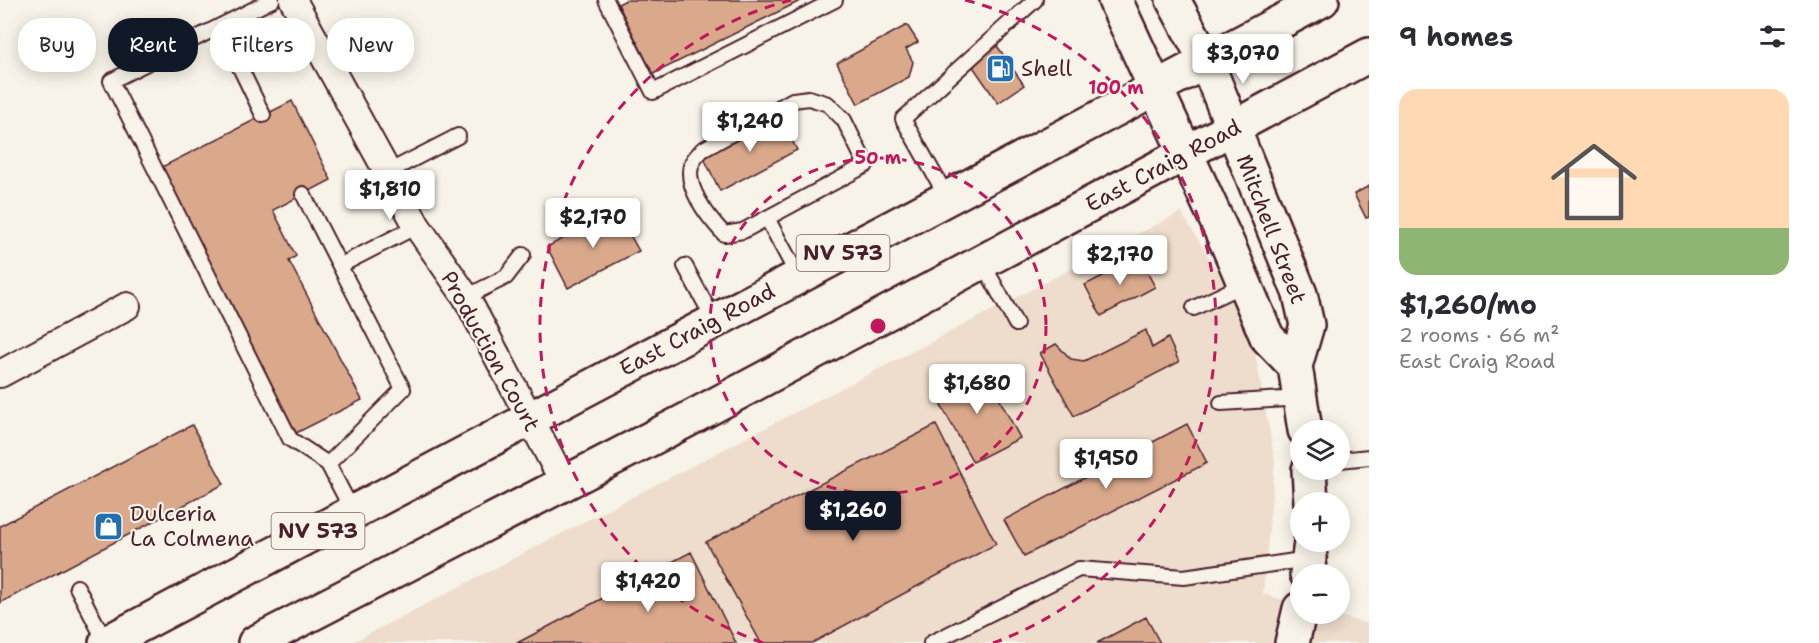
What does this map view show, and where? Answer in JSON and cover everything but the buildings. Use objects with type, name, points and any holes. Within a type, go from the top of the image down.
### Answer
[{"type":"main road","name":"Mitchell Street","points":[[1115,0],[1157,87],[1267,337],[1296,366]]},
{"type":"main road","name":"Mitchell Street","points":[[1173,0],[1206,61],[1300,294],[1307,325],[1296,366],[1304,420]]},
{"type":"main road","name":"East Craig Road","points":[[106,643],[1322,0]]},
{"type":"main road","name":"East Craig Road","points":[[255,643],[564,483],[1369,55]]},
{"type":"main road","points":[[1292,643],[1296,624]]},
{"type":"street","name":"Production Court","points":[[293,0],[417,226],[466,297],[564,483]]},
{"type":"street","points":[[0,374],[127,306]]},
{"type":"lane","points":[[236,18],[272,0]]},
{"type":"lane","points":[[606,0],[653,92],[834,0]]},
{"type":"lane","points":[[947,197],[903,119],[1035,0]]},
{"type":"lane","points":[[210,31],[111,81],[290,439],[328,464],[353,512]]},
{"type":"lane","points":[[242,72],[263,115]]},
{"type":"lane","points":[[809,98],[828,104],[844,120],[866,165],[767,218],[743,231],[724,234],[711,221],[695,191],[690,176],[693,161],[702,150],[793,100],[809,98]]},
{"type":"lane","points":[[388,172],[458,136]]},
{"type":"lane","points":[[303,194],[403,389],[328,464]]},
{"type":"lane","points":[[767,218],[798,276]]},
{"type":"lane","points":[[341,265],[417,226]]},
{"type":"lane","points":[[466,297],[506,277],[524,255]]},
{"type":"lane","points":[[982,262],[1016,324]]},
{"type":"lane","points":[[685,266],[714,320]]},
{"type":"lane","points":[[1194,308],[1244,284]]},
{"type":"lane","points":[[1221,403],[1301,398]]},
{"type":"lane","points":[[1350,459],[1369,457]]},
{"type":"lane","points":[[931,643],[1079,569],[1184,577],[1309,558]]},
{"type":"lane","points":[[77,587],[106,643]]},
{"type":"shaded area","points":[[1181,212],[1250,325],[1275,461],[1263,594],[1290,602],[1290,624],[1350,624],[1350,619],[1369,624],[1369,643],[351,643]]},
{"type":"place","name":"Shell","points":[[1000,68]]},
{"type":"place","name":"Dulceria La Colmena","points":[[109,526]]}]
